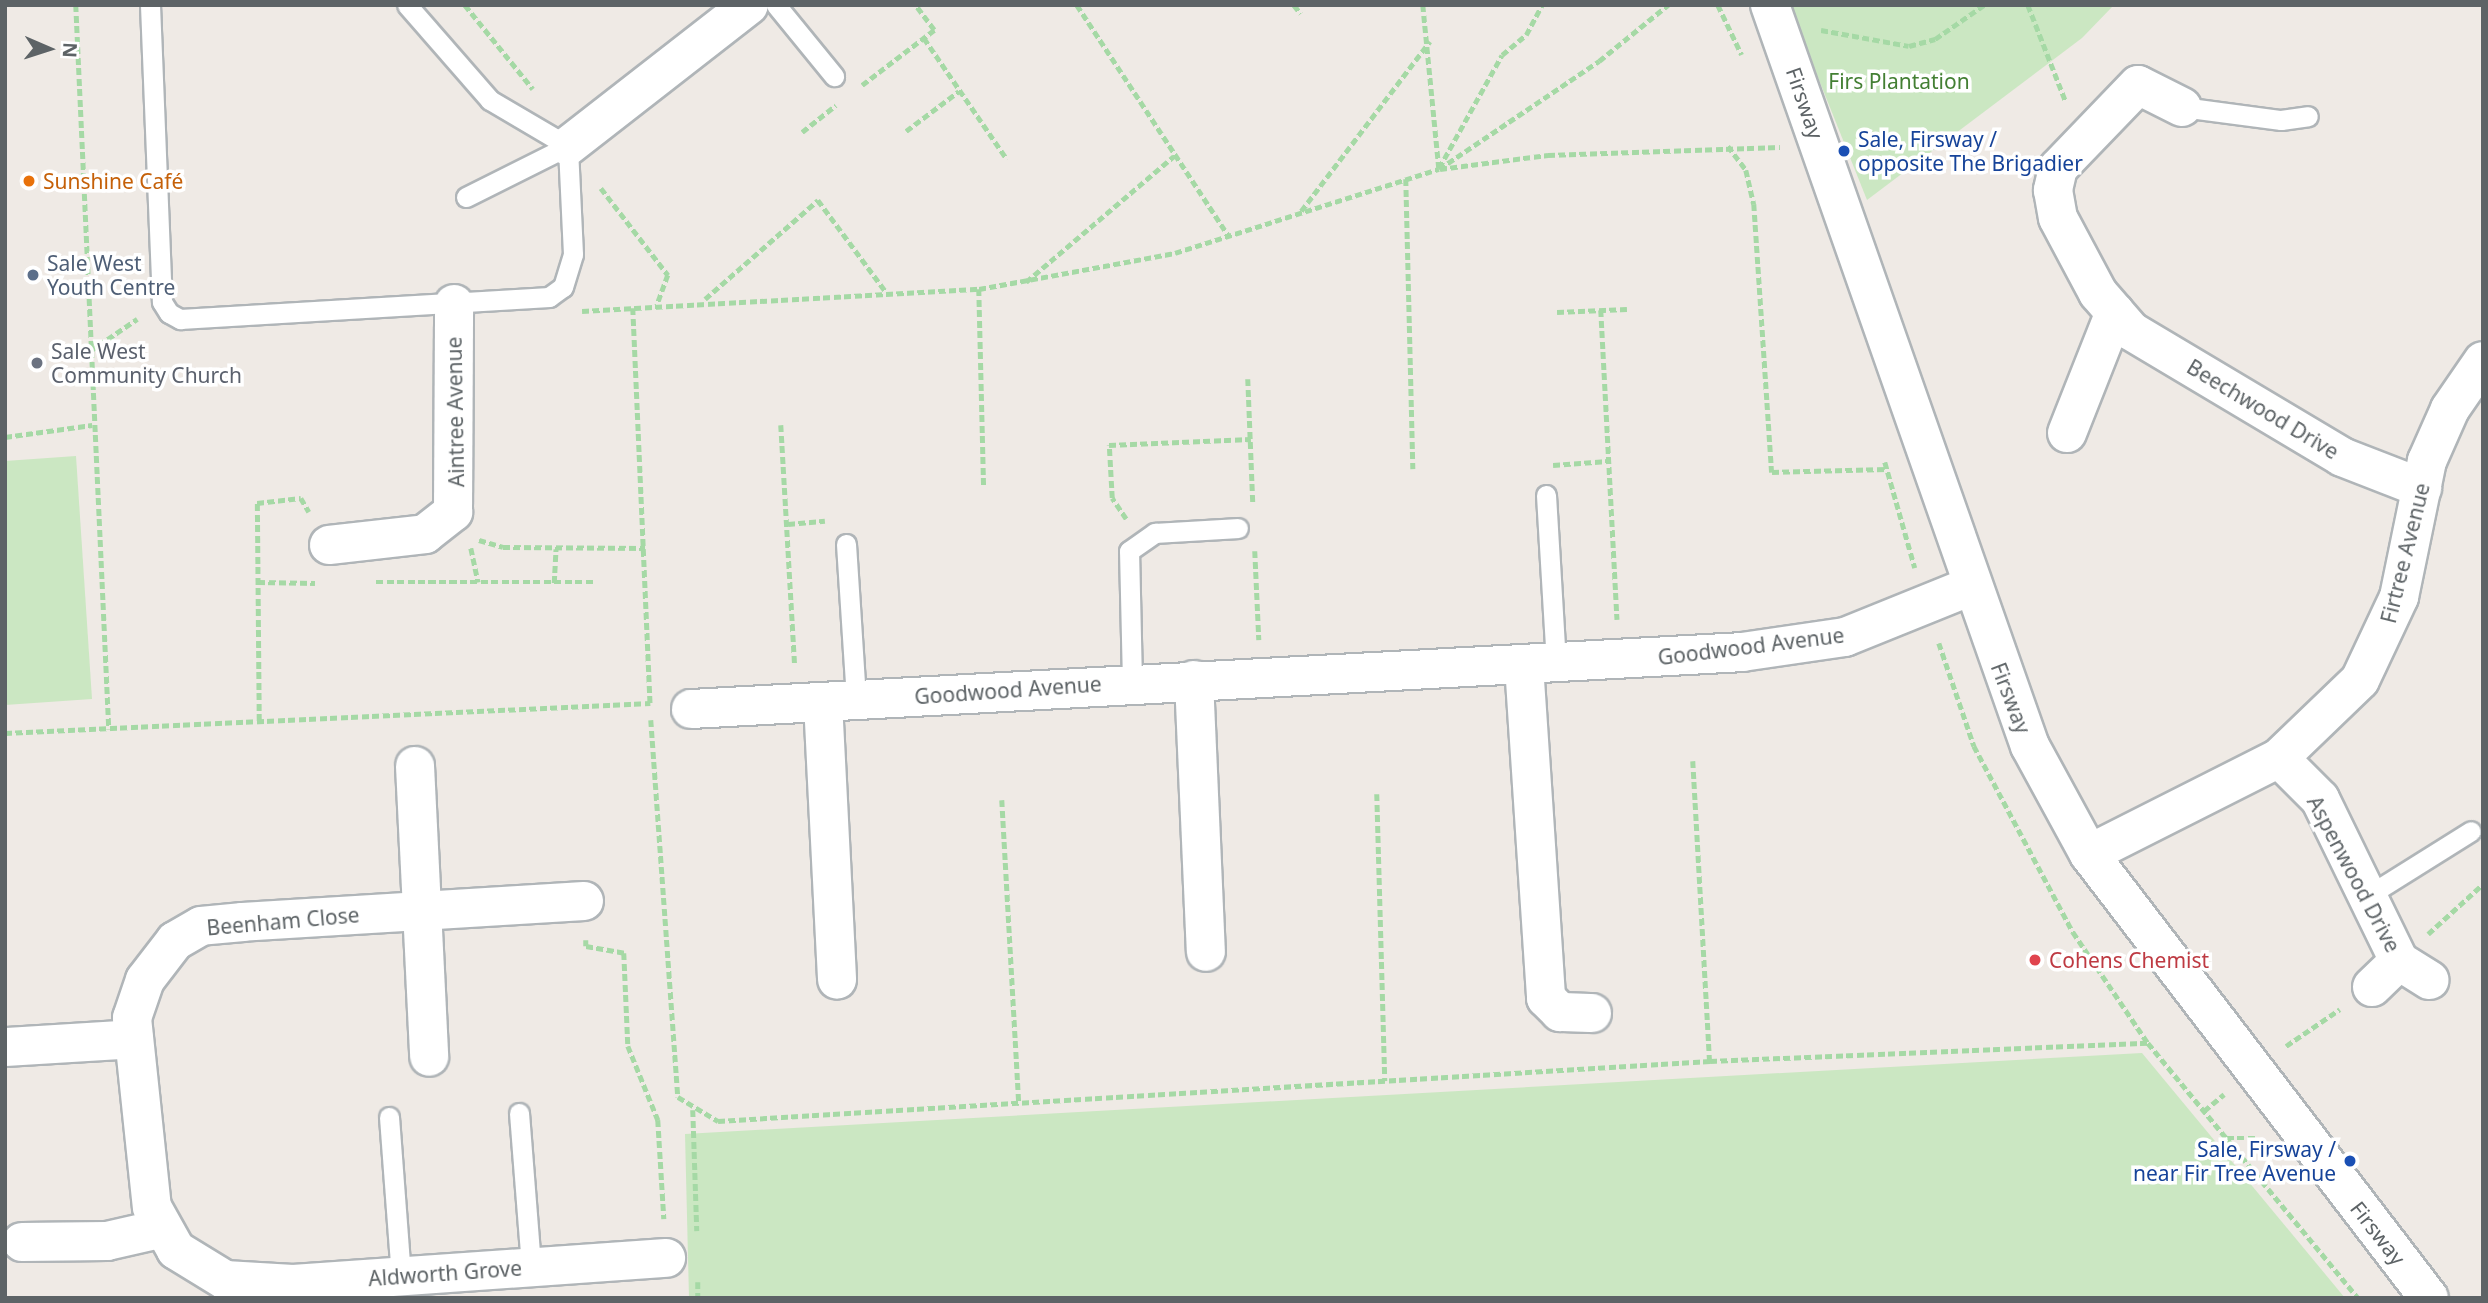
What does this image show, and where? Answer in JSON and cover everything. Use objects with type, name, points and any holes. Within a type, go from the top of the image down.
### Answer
[{"type":"street","points":[[568,145],[749,5]]},
{"type":"street","name":"Firsway","points":[[1776,22],[1969,587],[2029,746],[2089,854],[2429,1298]]},
{"type":"street","name":"Beechwood Drive","points":[[2182,107],[2138,85],[2059,168],[2054,199],[2098,293],[2131,331],[2342,457],[2422,488]]},
{"type":"street","name":"Aintree Avenue","points":[[329,545],[425,534],[453,512],[454,304]]},
{"type":"street","points":[[2067,433],[2115,312]]},
{"type":"street","name":"Firtree Avenue","points":[[2089,854],[2279,758],[2326,718],[2384,638],[2422,488],[2450,409],[2483,361]]},
{"type":"street","name":"Goodwood Avenue","points":[[691,709],[1132,682],[1619,661],[1845,637],[1969,587]]},
{"type":"street","points":[[1540,665],[1546,998],[1560,1013],[1592,1013]]},
{"type":"street","points":[[1194,680],[1206,952]]},
{"type":"street","points":[[825,702],[836,980]]},
{"type":"street","name":"Aspenwood Drive","points":[[2279,758],[2320,799],[2399,961],[2430,981]]},
{"type":"street","points":[[415,766],[429,1057]]},
{"type":"street","name":"Beenham Close","points":[[134,1039],[134,1001],[155,962],[201,926],[584,901]]},
{"type":"street","name":"Aspenwood Drive","points":[[2372,987],[2399,961]]},
{"type":"street","points":[[5,1047],[134,1039],[160,1229],[107,1241],[22,1242]]},
{"type":"street","name":"Aldworth Grove","points":[[160,1229],[176,1250],[225,1280],[293,1284],[531,1266],[681,1250]]},
{"type":"lane","points":[[150,5],[162,302],[180,319],[549,297],[569,276],[573,254],[568,145]]},
{"type":"lane","points":[[407,5],[491,100],[568,145]]},
{"type":"lane","points":[[776,5],[834,76]]},
{"type":"lane","points":[[2182,107],[2281,120],[2308,116]]},
{"type":"lane","points":[[466,197],[568,145]]},
{"type":"lane","points":[[1540,665],[1546,495]]},
{"type":"lane","points":[[1132,682],[1127,571],[1139,539],[1238,528]]},
{"type":"lane","points":[[825,702],[845,544]]},
{"type":"lane","points":[[2369,895],[2471,831]]},
{"type":"lane","points":[[519,1113],[531,1266]]},
{"type":"lane","points":[[389,1117],[401,1276]]},
{"type":"path","points":[[76,5],[92,425],[109,729]]},
{"type":"path","points":[[465,5],[534,90],[568,145],[668,275],[657,305]]},
{"type":"path","points":[[859,87],[934,30],[915,5]]},
{"type":"path","points":[[1077,5],[1229,236]]},
{"type":"path","points":[[1294,5],[1301,14]]},
{"type":"path","points":[[1423,5],[1430,41],[1439,169]]},
{"type":"path","points":[[1439,169],[1502,55],[1526,36],[1542,5]]},
{"type":"path","points":[[1439,169],[1599,61],[1668,5]]},
{"type":"path","points":[[1776,22],[1909,46],[1935,39],[1984,5]]},
{"type":"path","points":[[2028,5],[2052,75],[2085,141]]},
{"type":"path","points":[[924,37],[1007,159]]},
{"type":"path","points":[[1301,211],[1430,41]]},
{"type":"path","points":[[906,131],[959,91]]},
{"type":"path","points":[[802,132],[848,96]]},
{"type":"path","points":[[1728,146],[1746,170],[1754,204],[1772,472],[1887,469]]},
{"type":"path","points":[[549,297],[580,311],[633,308],[704,299],[979,289],[1024,284],[1229,236],[1439,169],[1548,155],[1728,146],[1788,147]]},
{"type":"path","points":[[1024,284],[1174,156]]},
{"type":"path","points":[[1406,179],[1413,469]]},
{"type":"path","points":[[704,299],[818,200],[886,292]]},
{"type":"path","points":[[979,289],[984,487]]},
{"type":"path","points":[[89,352],[162,302]]},
{"type":"path","points":[[633,308],[650,703],[678,1097],[693,1110],[718,1121],[1710,1061],[2148,1043]]},
{"type":"path","points":[[1557,312],[1627,309]]},
{"type":"path","points":[[1601,310],[1619,661]]},
{"type":"path","points":[[5,436],[92,425]]},
{"type":"path","points":[[781,425],[825,702]]},
{"type":"path","points":[[1139,539],[1112,498],[1109,445],[1251,439]]},
{"type":"path","points":[[1546,495],[1545,466],[1608,461]]},
{"type":"path","points":[[259,721],[257,503],[301,498],[329,545]]},
{"type":"path","points":[[478,582],[469,537],[503,547],[645,548]]},
{"type":"path","points":[[554,583],[556,549]]},
{"type":"path","points":[[258,582],[331,583]]},
{"type":"path","points":[[372,582],[596,582]]},
{"type":"path","points":[[1926,605],[1974,746],[2020,840],[2148,1043],[2358,1298]]},
{"type":"path","points":[[5,733],[650,703]]},
{"type":"path","points":[[1693,761],[1710,1061]]},
{"type":"path","points":[[1377,794],[1385,1081]]},
{"type":"path","points":[[1002,800],[1019,1103]]},
{"type":"path","points":[[2399,961],[2483,884]]},
{"type":"path","points":[[584,901],[586,946],[624,953],[628,1046],[658,1119],[681,1250]]},
{"type":"path","points":[[2282,1049],[2372,987]]},
{"type":"path","points":[[681,1250],[693,1110]]},
{"type":"path","points":[[698,1277],[698,1298]]},
{"type":"green space","name":"Firs Plantation","points":[[1789,5],[2114,5],[2082,38],[1867,200]]},
{"type":"green space","points":[[76,456],[92,699],[5,705],[5,461]]},
{"type":"green space","points":[[2142,1053],[2345,1298],[689,1298],[685,1134]]},
{"type":"place","name":"Sale, Firsway / opposite The Brigadier","points":[[1844,151]]},
{"type":"place","name":"Sunshine Café","points":[[29,181]]},
{"type":"place","name":"Sale West Youth Centre","points":[[33,275]]},
{"type":"place","name":"Sale West Community Church","points":[[37,363]]},
{"type":"place","name":"Cohens Chemist","points":[[2035,960]]},
{"type":"place","name":"Sale, Firsway / near Fir Tree Avenue","points":[[2350,1161]]}]
